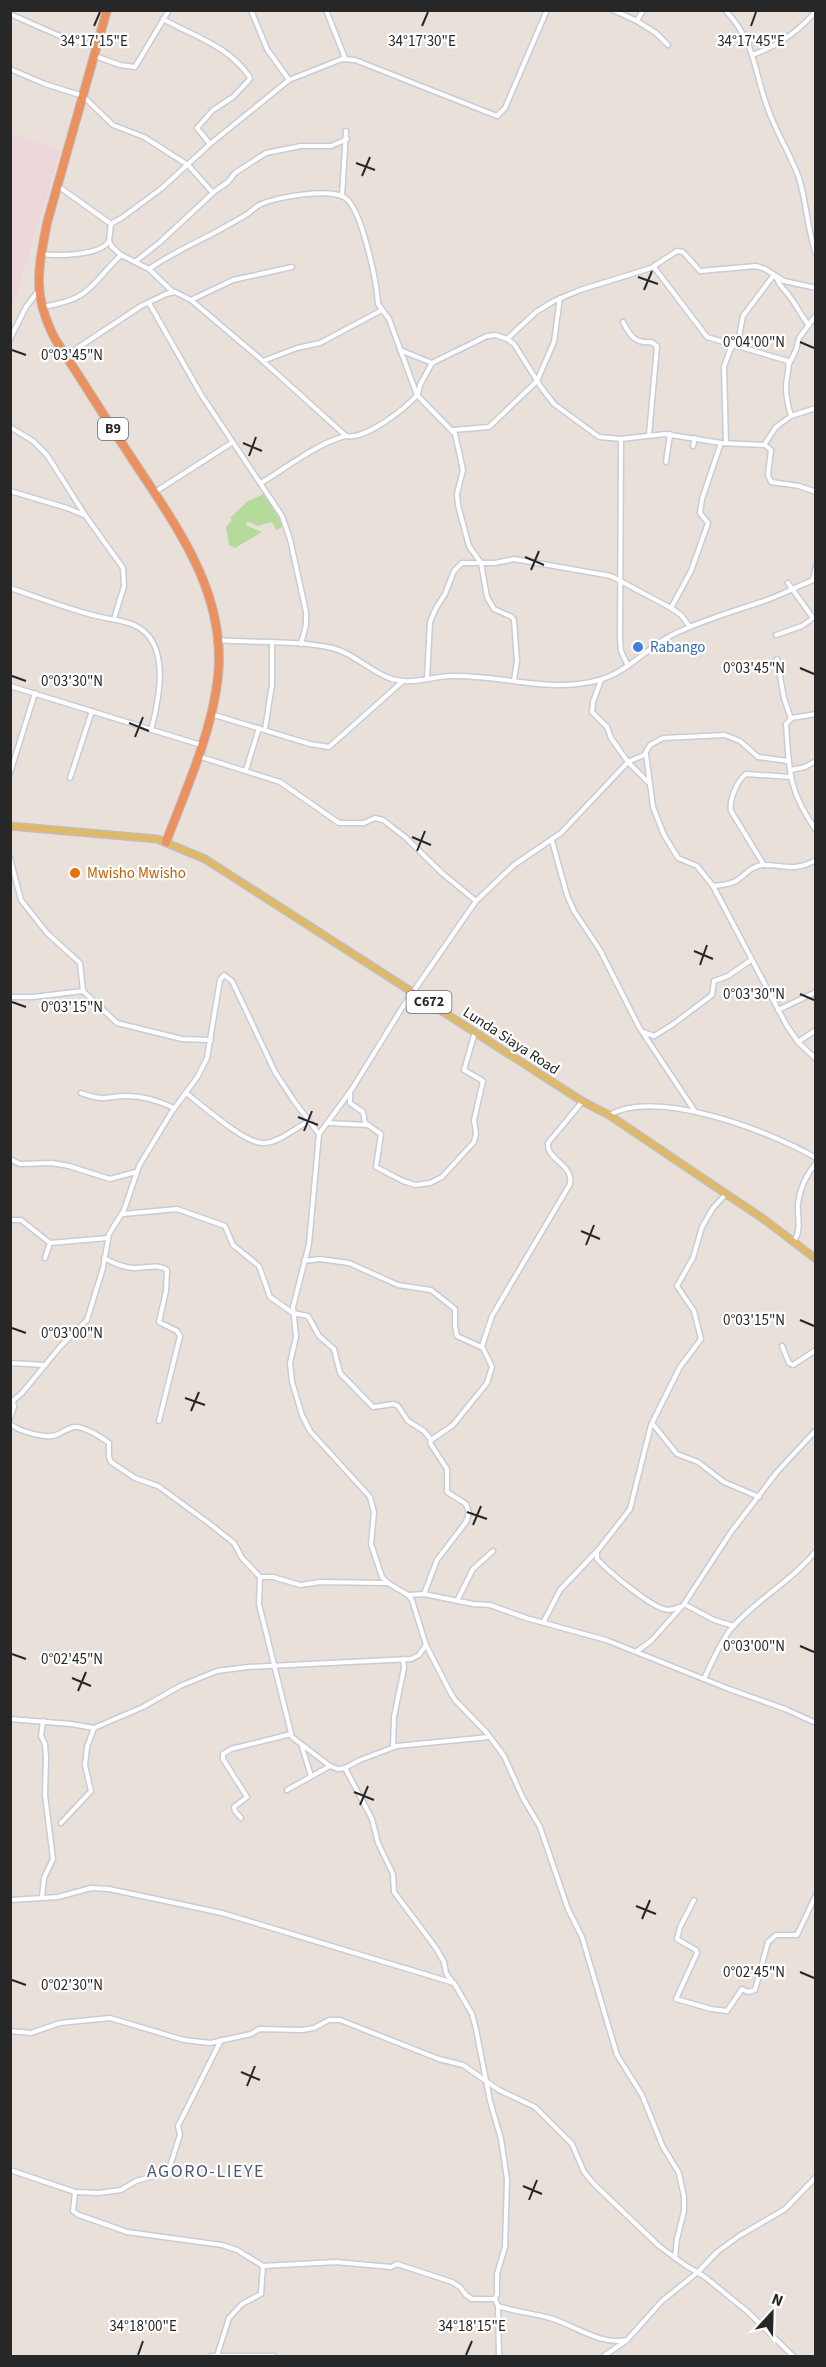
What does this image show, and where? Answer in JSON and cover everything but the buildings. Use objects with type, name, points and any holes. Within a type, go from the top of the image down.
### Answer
[{"type":"highway","name":"B9","points":[[107,10],[40,254],[39,290],[42,307],[51,330],[183,537],[202,574],[213,609],[218,640],[218,674],[210,714],[166,842]]},
{"type":"main road","name":"Lunda Siaya Road","points":[[10,826],[125,835],[166,842],[188,850],[227,872],[582,1101],[609,1115],[726,1193],[816,1259]]},
{"type":"street","points":[[94,56],[120,65],[135,67],[169,10]]},
{"type":"street","points":[[251,10],[267,49],[289,80]]},
{"type":"street","points":[[326,10],[345,58]]},
{"type":"street","points":[[40,254],[58,255],[105,248],[109,241],[111,224],[152,195],[289,80],[345,58],[497,116],[505,108],[546,10]]},
{"type":"street","points":[[613,10],[656,33],[668,45]]},
{"type":"street","points":[[637,21],[643,10]]},
{"type":"street","points":[[725,10],[740,27],[752,56],[767,107],[799,178],[806,204],[808,230],[816,254]]},
{"type":"street","points":[[752,56],[792,35],[816,11]]},
{"type":"street","points":[[10,14],[60,36],[96,47]]},
{"type":"street","points":[[163,19],[194,36],[221,47],[249,76],[250,79],[241,89],[213,110],[197,128],[210,144]]},
{"type":"street","points":[[10,69],[45,84],[83,96],[113,125],[144,137],[188,165],[213,193]]},
{"type":"street","points":[[342,196],[346,131]]},
{"type":"street","points":[[135,262],[228,182],[235,173],[266,153],[301,146],[331,146],[347,139]]},
{"type":"street","points":[[57,186],[111,224]]},
{"type":"street","points":[[149,269],[172,253],[214,233],[258,206],[269,202],[304,194],[342,196],[353,205],[370,256],[378,293],[378,304],[389,319],[418,397],[453,430],[463,470],[457,495],[460,516],[469,546],[481,563],[487,597],[494,609],[512,616],[514,620],[517,661],[514,680]]},
{"type":"street","points":[[109,241],[121,255],[149,269],[173,292],[191,300],[346,436]]},
{"type":"street","points":[[507,339],[536,312],[560,298],[654,267],[680,251],[700,271],[711,272],[749,266],[765,268],[774,276],[781,290],[788,293],[809,326]]},
{"type":"street","points":[[42,307],[73,301],[81,296],[97,283],[121,255]]},
{"type":"street","points":[[191,300],[233,280],[292,267]]},
{"type":"street","points":[[654,267],[707,337],[784,359],[789,365]]},
{"type":"street","points":[[774,276],[816,288]]},
{"type":"street","points":[[671,608],[691,571],[708,523],[700,513],[702,499],[724,443],[723,374],[727,359],[739,337],[743,316],[774,276]]},
{"type":"street","points":[[11,340],[26,306],[39,290]]},
{"type":"street","points":[[66,355],[149,303],[173,292]]},
{"type":"street","points":[[453,430],[489,427],[537,381],[554,342],[560,298]]},
{"type":"street","points":[[149,303],[202,396],[282,516],[290,539],[306,612],[306,625],[301,644]]},
{"type":"street","points":[[263,361],[297,348],[320,343],[382,310]]},
{"type":"street","points":[[791,416],[786,385],[789,365],[799,338],[816,315]]},
{"type":"street","points":[[623,322],[636,341],[651,342],[657,346],[649,435]]},
{"type":"street","points":[[261,483],[328,442],[346,436],[357,436],[380,424],[418,397],[420,386],[432,363],[487,336],[496,335],[514,344],[554,404],[594,435],[621,439],[670,434],[724,443],[764,445],[771,450],[768,476],[771,482],[799,486],[816,492]]},
{"type":"street","points":[[400,350],[432,363]]},
{"type":"street","points":[[764,445],[776,427],[791,416],[816,408]]},
{"type":"street","points":[[10,427],[33,441],[47,455],[85,515],[123,568],[124,586],[114,619]]},
{"type":"street","points":[[666,462],[670,434]]},
{"type":"street","points":[[693,446],[695,438]]},
{"type":"street","points":[[621,439],[620,646],[628,666]]},
{"type":"street","points":[[154,493],[232,442]]},
{"type":"street","points":[[10,491],[85,515]]},
{"type":"street","points":[[427,678],[428,637],[432,616],[458,565],[466,563],[508,559],[527,560],[611,576],[671,608],[681,615],[690,627]]},
{"type":"street","points":[[218,640],[334,648],[355,657],[385,676],[403,681],[451,676],[514,680],[550,686],[601,680],[628,666],[661,640],[814,579],[816,566]]},
{"type":"street","points":[[776,634],[802,626],[813,618],[788,583]]},
{"type":"street","points":[[10,588],[77,611],[114,619],[143,630],[148,635],[154,648],[160,679],[151,730]]},
{"type":"street","points":[[265,729],[272,685],[272,644]]},
{"type":"street","points":[[777,659],[784,698],[791,718]]},
{"type":"street","points":[[601,680],[591,710],[607,728],[610,738],[628,762],[649,783]]},
{"type":"street","points":[[210,714],[310,744],[330,747],[403,681]]},
{"type":"street","points":[[10,686],[201,745]]},
{"type":"street","points":[[10,773],[35,693]]},
{"type":"street","points":[[70,778],[92,711]]},
{"type":"street","points":[[816,714],[791,718],[786,724],[788,761],[798,802],[816,830]]},
{"type":"street","points":[[246,770],[258,728]]},
{"type":"street","points":[[413,1602],[408,1595],[388,1583],[380,1573],[371,1549],[374,1512],[370,1497],[317,1441],[302,1415],[291,1375],[290,1363],[296,1337],[293,1313],[311,1223],[320,1134],[476,901],[514,865],[552,841],[579,816],[628,762],[646,752],[650,745],[663,738],[725,735],[740,741],[758,757],[788,761]]},
{"type":"street","points":[[646,752],[649,783],[658,820],[676,855],[682,861],[697,866],[713,886],[778,1010],[798,1042],[816,1059]]},
{"type":"street","points":[[197,756],[246,770],[285,785],[337,822],[364,823],[375,818],[387,822],[416,846],[446,877],[476,901]]},
{"type":"street","points":[[790,770],[805,767],[816,761]]},
{"type":"street","points":[[764,865],[733,814],[730,804],[740,780],[746,774],[791,777]]},
{"type":"street","points":[[552,841],[567,895],[574,911],[600,950],[639,1027],[694,1110]]},
{"type":"street","points":[[10,858],[21,900],[47,933],[80,963],[83,992],[117,1023],[182,1039],[211,1040]]},
{"type":"street","points":[[713,886],[733,882],[745,872],[764,865],[792,867],[808,865],[816,860]]},
{"type":"street","points":[[639,1027],[649,1035],[660,1032],[712,995],[714,981],[728,976],[752,960]]},
{"type":"street","points":[[10,1418],[14,1407],[12,1402],[54,1352],[87,1320],[108,1238],[122,1214],[136,1172],[174,1108],[203,1066],[211,1040],[222,976],[226,975],[237,991],[275,1072],[320,1134]]},
{"type":"street","points":[[10,997],[83,992]]},
{"type":"street","points":[[778,1010],[816,992]]},
{"type":"street","points":[[798,1042],[816,1030]]},
{"type":"street","points":[[327,1123],[367,1125],[381,1134],[376,1167],[415,1185],[430,1183],[442,1177],[476,1138],[474,1120],[483,1081],[464,1070],[475,1031]]},
{"type":"street","points":[[350,1092],[350,1102],[363,1112],[367,1125]]},
{"type":"street","points":[[81,1093],[103,1100],[129,1096],[146,1098],[174,1108]]},
{"type":"street","points":[[186,1093],[237,1133],[257,1143],[273,1141],[309,1121]]},
{"type":"street","points":[[482,1348],[495,1310],[568,1190],[571,1180],[568,1171],[549,1152],[547,1146],[550,1139],[582,1101]]},
{"type":"street","points":[[609,1115],[627,1107],[670,1107],[694,1110],[765,1134],[816,1158]]},
{"type":"street","points":[[10,1160],[20,1164],[52,1163],[69,1166],[110,1179],[136,1172]]},
{"type":"street","points":[[794,1241],[798,1233],[800,1196],[804,1181],[816,1163]]},
{"type":"street","points":[[543,1621],[560,1590],[597,1551],[632,1506],[652,1423],[680,1367],[701,1339],[694,1311],[677,1286],[693,1258],[702,1227],[713,1208],[726,1193]]},
{"type":"street","points":[[122,1214],[177,1209],[222,1224],[228,1230],[233,1245],[259,1266],[268,1294],[293,1313],[306,1314],[310,1318],[319,1336],[334,1349],[340,1372],[373,1407],[394,1404],[408,1420],[426,1433],[431,1440],[430,1445],[447,1468],[447,1492],[466,1504],[470,1513],[466,1522],[437,1560],[424,1594]]},
{"type":"street","points":[[10,1220],[21,1220],[50,1243],[108,1238]]},
{"type":"street","points":[[45,1258],[50,1243]]},
{"type":"street","points":[[104,1258],[124,1267],[159,1266],[167,1270],[166,1291],[159,1322],[180,1336],[159,1420]]},
{"type":"street","points":[[304,1261],[320,1259],[346,1262],[398,1285],[431,1290],[455,1309],[454,1326],[457,1336],[482,1348],[492,1367],[487,1383],[453,1425],[431,1440]]},
{"type":"street","points":[[782,1346],[789,1363],[793,1365],[816,1350]]},
{"type":"street","points":[[10,1363],[45,1365]]},
{"type":"street","points":[[652,1423],[675,1456],[698,1462],[724,1482],[759,1497]]},
{"type":"street","points":[[10,1424],[47,1436],[79,1427],[107,1441],[111,1462],[135,1478],[158,1486],[234,1543],[242,1558],[260,1577],[259,1604],[291,1734],[302,1746],[330,1766],[338,1769],[345,1768],[393,1747],[490,1737]]},
{"type":"street","points":[[637,1652],[651,1641],[682,1605],[731,1532],[777,1472],[816,1430]]},
{"type":"street","points":[[457,1601],[473,1569],[493,1551]]},
{"type":"street","points":[[597,1551],[597,1559],[610,1571],[656,1605],[669,1610],[682,1605],[714,1620],[734,1626]]},
{"type":"street","points":[[704,1679],[717,1650],[734,1626],[763,1598],[791,1577],[816,1551]]},
{"type":"street","points":[[260,1577],[273,1577],[300,1585],[321,1582],[388,1583]]},
{"type":"street","points":[[416,1593],[412,1598],[426,1645],[455,1700],[490,1737],[509,1763],[523,1798],[540,1827],[568,1909],[582,1937],[617,2055],[642,2095],[663,2147],[679,2173],[684,2197],[684,2211],[675,2258]]},
{"type":"street","points":[[408,1595],[424,1594],[493,1606],[526,1618],[606,1640],[778,1706],[816,1723]]},
{"type":"street","points":[[10,1719],[94,1728],[143,1707],[207,1674],[229,1669],[411,1659],[418,1655],[426,1645]]},
{"type":"street","points":[[393,1747],[394,1717],[404,1668],[403,1659]]},
{"type":"street","points":[[42,1897],[44,1878],[53,1859],[45,1795],[47,1765],[45,1744],[41,1736],[43,1721]]},
{"type":"street","points":[[61,1823],[91,1791],[85,1765],[87,1747],[94,1728]]},
{"type":"street","points":[[241,1818],[234,1807],[247,1797],[223,1759],[223,1754],[231,1749],[291,1734]]},
{"type":"street","points":[[302,1746],[311,1776]]},
{"type":"street","points":[[287,1790],[330,1766]]},
{"type":"street","points":[[345,1768],[372,1819],[378,1843],[392,1871],[394,1892],[409,1914],[423,1928],[473,2018],[502,2144],[507,2194],[505,2247],[497,2274],[495,2299],[498,2306],[499,2356]]},
{"type":"street","points":[[10,1900],[62,1896],[97,1887],[136,1894],[222,1914],[454,1983]]},
{"type":"street","points":[[694,1900],[680,1927],[677,1939],[696,1950],[697,1953],[676,1999],[727,2011],[742,1989],[748,1992],[755,1990],[768,1942],[776,1935],[797,1935],[816,1895]]},
{"type":"street","points":[[10,2031],[31,2034],[60,2023],[110,2018],[184,2040],[210,2043],[251,2034],[260,2029],[302,2030],[329,2020],[340,2020],[439,2059],[463,2065],[499,2090],[536,2107],[544,2114],[572,2144],[584,2172],[594,2184],[675,2258],[698,2272],[748,2312],[793,2356]]},
{"type":"street","points":[[10,2170],[75,2192],[99,2193],[121,2190],[136,2181],[168,2172],[180,2135],[178,2126],[221,2040]]},
{"type":"street","points":[[604,2356],[627,2340],[667,2296],[698,2272],[726,2244],[785,2209],[816,2177]]},
{"type":"street","points":[[75,2192],[73,2211],[86,2218],[127,2232],[222,2245],[237,2250],[262,2266],[336,2262],[391,2267],[398,2264],[452,2282],[472,2299],[495,2299]]},
{"type":"street","points":[[217,2356],[229,2318],[242,2304],[261,2294],[262,2266]]},
{"type":"street","points":[[498,2306],[552,2318],[617,2342],[627,2340]]},
{"type":"street","points":[[211,2356],[274,2356]]},
{"type":"shaded area","points":[[10,133],[61,150],[11,312]]},
{"type":"green space","points":[[268,492],[284,526],[276,530],[272,522],[258,526],[247,521],[246,525],[262,532],[235,548],[229,545],[226,527],[232,520],[230,518],[248,501]]},
{"type":"place","name":"Rabango","points":[[638,647]]},
{"type":"place","name":"Mwisho Mwisho","points":[[75,873]]},
{"type":"district","name":"AGORO-LIEYE","points":[[206,2171]]}]
